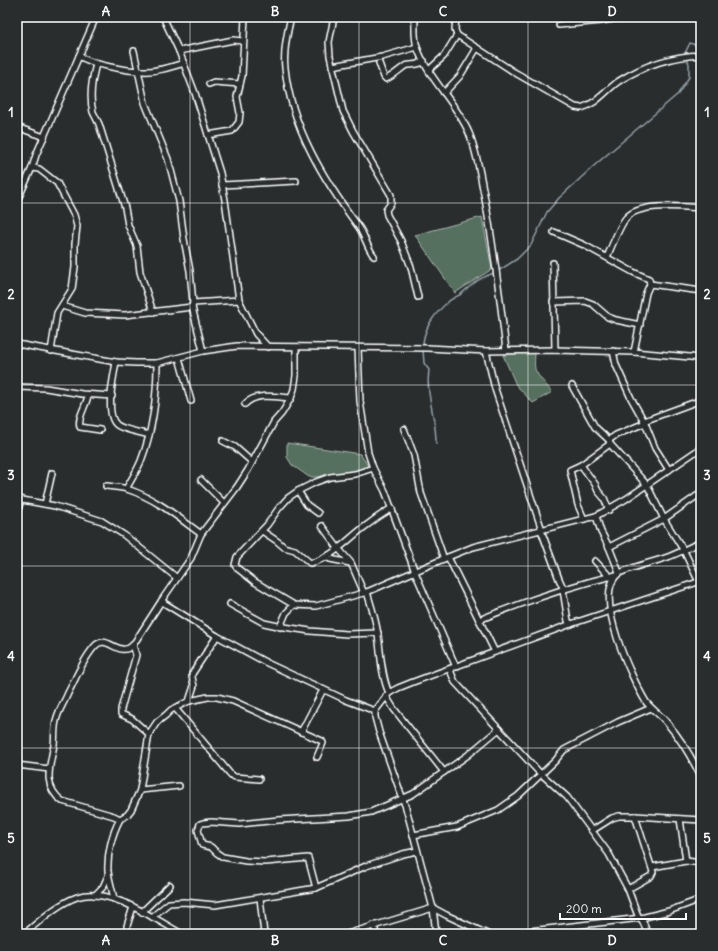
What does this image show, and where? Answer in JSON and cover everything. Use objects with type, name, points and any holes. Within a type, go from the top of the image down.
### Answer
[{"type":"street","points":[[17,201],[34,168],[34,161],[96,17]]},
{"type":"street","points":[[163,17],[179,51],[195,93],[222,185],[228,216],[239,300],[256,334],[268,347]]},
{"type":"street","points":[[208,135],[232,131],[236,128],[239,122],[240,113],[237,97],[242,76],[245,17]]},
{"type":"street","points":[[290,17],[285,48],[285,68],[295,116],[324,176],[338,199],[360,229],[374,256]]},
{"type":"street","points":[[334,17],[329,42],[332,66],[343,111],[353,131],[391,195],[391,203],[386,210],[386,215],[401,241],[411,267],[418,297]]},
{"type":"street","points":[[415,17],[417,47],[429,70],[468,132],[475,154],[489,219],[497,268],[506,350]]},
{"type":"street","points":[[456,17],[455,30],[457,36],[514,72],[575,107],[581,108],[587,107],[594,103],[618,82],[636,72],[678,57],[701,55]]},
{"type":"street","points":[[559,25],[625,17]]},
{"type":"street","points":[[429,70],[444,56],[457,36]]},
{"type":"street","points":[[179,51],[233,40],[243,41]]},
{"type":"street","points":[[332,66],[382,57],[417,47]]},
{"type":"street","points":[[444,93],[460,76],[477,48]]},
{"type":"street","points":[[134,51],[145,103],[168,159],[180,201],[184,239],[190,271],[193,305],[203,351]]},
{"type":"street","points":[[79,56],[96,64],[144,72],[184,64]]},
{"type":"street","points":[[379,63],[386,79],[408,65],[418,65],[424,61]]},
{"type":"street","points":[[96,64],[91,89],[93,112],[99,124],[121,194],[128,225],[137,246],[140,272],[153,312]]},
{"type":"street","points":[[209,84],[214,82],[240,84]]},
{"type":"street","points":[[17,127],[44,137]]},
{"type":"street","points":[[34,168],[53,179],[60,187],[74,215],[77,226],[75,267],[72,289],[58,313],[51,351]]},
{"type":"street","points":[[222,185],[296,181]]},
{"type":"street","points":[[607,258],[625,219],[630,214],[646,208],[701,208]]},
{"type":"street","points":[[554,232],[584,245],[633,272],[650,279],[634,352]]},
{"type":"street","points":[[553,263],[554,350]]},
{"type":"street","points":[[650,284],[701,291]]},
{"type":"street","points":[[62,306],[85,313],[125,316],[193,305],[239,300]]},
{"type":"street","points":[[553,302],[585,301],[593,304],[608,317],[640,325]]},
{"type":"street","points":[[17,344],[116,362],[157,363],[203,351],[237,346],[296,348],[428,348],[486,351],[613,351],[701,358]]},
{"type":"street","points":[[120,819],[62,801],[55,796],[51,790],[49,768],[54,745],[56,721],[59,711],[78,672],[96,645],[103,642],[126,650],[133,645],[190,558],[201,534],[238,487],[274,422],[282,413],[291,398],[296,376],[296,348]]},
{"type":"street","points":[[358,348],[360,401],[368,453],[373,468],[381,481],[392,508],[415,572],[456,667]]},
{"type":"street","points":[[486,351],[499,401],[541,530],[563,590],[568,621],[571,624]]},
{"type":"street","points":[[613,351],[616,365],[655,448],[669,470]]},
{"type":"street","points":[[179,358],[191,401]]},
{"type":"street","points":[[116,362],[110,414],[112,420],[116,424],[127,429],[149,435]]},
{"type":"street","points":[[126,489],[140,462],[149,435],[154,414],[157,384],[157,363]]},
{"type":"street","points":[[17,386],[46,388],[88,395],[112,396]]},
{"type":"street","points":[[436,934],[432,908],[403,799],[379,732],[375,711],[388,695],[398,688],[571,624],[700,582],[684,551],[664,519],[647,485],[595,427],[572,386]]},
{"type":"street","points":[[88,395],[80,420],[80,427],[100,430]]},
{"type":"street","points":[[245,404],[252,398],[258,396],[291,398]]},
{"type":"street","points":[[584,520],[578,505],[570,472],[572,469],[581,465],[616,435],[644,422],[701,400]]},
{"type":"street","points":[[404,429],[414,455],[421,493],[446,558],[495,652]]},
{"type":"street","points":[[223,441],[235,447],[252,462]]},
{"type":"street","points":[[373,468],[355,474],[330,477],[298,491],[284,503],[262,531],[237,557],[235,565],[237,568],[255,582],[294,605],[316,606],[365,592],[446,558],[479,546],[596,516],[609,510],[701,448]]},
{"type":"street","points":[[581,465],[604,498],[609,510]]},
{"type":"street","points":[[45,504],[52,473]]},
{"type":"street","points":[[201,480],[224,503]]},
{"type":"street","points":[[106,486],[126,489],[139,494],[164,507],[201,534]]},
{"type":"street","points":[[298,491],[307,505],[318,513]]},
{"type":"street","points":[[609,547],[664,519],[701,493]]},
{"type":"street","points":[[17,514],[19,499],[45,504],[102,521],[136,544],[177,578]]},
{"type":"street","points":[[262,531],[284,547],[295,550],[310,563],[325,557],[362,528],[392,508]]},
{"type":"street","points":[[596,516],[618,574]]},
{"type":"street","points":[[322,526],[351,563],[365,592],[378,633],[385,685],[394,709],[444,772]]},
{"type":"street","points":[[479,620],[586,582],[618,574],[667,557],[684,551],[701,542]]},
{"type":"street","points":[[325,557],[351,563]]},
{"type":"street","points":[[595,561],[610,576]]},
{"type":"street","points":[[618,574],[610,587],[609,595],[610,611],[620,647],[635,683],[651,708],[667,722],[678,735],[701,777]]},
{"type":"street","points":[[283,599],[286,604],[287,612]]},
{"type":"street","points":[[162,600],[164,603],[217,636],[267,663],[323,690],[375,711]]},
{"type":"street","points":[[230,604],[264,622],[280,627],[347,634],[378,633]]},
{"type":"street","points":[[280,627],[287,612],[294,605]]},
{"type":"street","points":[[189,701],[194,686],[192,674],[217,636]]},
{"type":"street","points":[[133,645],[136,655],[120,708],[121,714],[132,719],[149,734]]},
{"type":"street","points":[[450,670],[455,682],[542,775],[567,797],[593,830],[609,854],[628,889],[638,916],[641,918],[647,934]]},
{"type":"street","points":[[301,732],[323,690]]},
{"type":"street","points":[[114,899],[108,864],[114,834],[120,819],[127,815],[131,810],[140,790],[149,734],[157,722],[171,710],[189,701],[208,697],[217,697],[233,701],[322,741],[323,743],[317,757]]},
{"type":"street","points":[[175,708],[231,775],[235,777],[259,779]]},
{"type":"street","points":[[413,836],[457,827],[498,810],[518,796],[542,775],[564,750],[618,722],[651,708]]},
{"type":"street","points":[[316,888],[308,858],[266,862],[246,861],[223,857],[211,847],[202,845],[198,830],[200,824],[211,822],[240,824],[349,816],[371,812],[413,794],[468,755],[499,729]]},
{"type":"street","points":[[17,765],[49,768]]},
{"type":"street","points":[[140,790],[179,786]]},
{"type":"street","points":[[593,830],[612,818],[619,816],[701,820]]},
{"type":"street","points":[[628,889],[651,876],[653,872],[635,816]]},
{"type":"street","points":[[680,819],[686,861]]},
{"type":"street","points":[[152,917],[169,903],[184,902],[215,904],[316,888],[366,866],[402,854],[417,851]]},
{"type":"street","points":[[652,867],[686,861],[701,862]]},
{"type":"street","points":[[95,895],[103,887],[109,875]]},
{"type":"street","points":[[142,912],[170,885]]},
{"type":"street","points":[[24,934],[65,902],[87,895],[114,899],[133,906],[182,934]]},
{"type":"street","points":[[260,898],[264,934]]},
{"type":"street","points":[[520,934],[538,930],[641,918],[669,911],[701,899]]},
{"type":"street","points":[[128,934],[127,926],[133,906]]},
{"type":"street","points":[[347,934],[432,908],[487,934]]},
{"type":"street","points":[[374,925],[376,934]]},
{"type":"green space","points":[[482,217],[492,269],[455,293],[415,235]]},
{"type":"green space","points":[[535,352],[535,369],[552,392],[533,403],[516,385],[503,355]]},
{"type":"green space","points":[[287,443],[360,454],[369,467],[320,477],[309,477],[292,465],[287,457]]},
{"type":"waterway","points":[[498,271],[517,259],[531,245],[547,212],[559,198],[596,164],[678,94],[689,77],[689,64],[685,53],[690,43],[701,47]]},
{"type":"waterway","points":[[423,346],[427,328],[434,316],[443,306],[476,282],[494,273]]},
{"type":"waterway","points":[[423,350],[424,363],[429,370],[428,379],[435,425],[436,444]]}]
